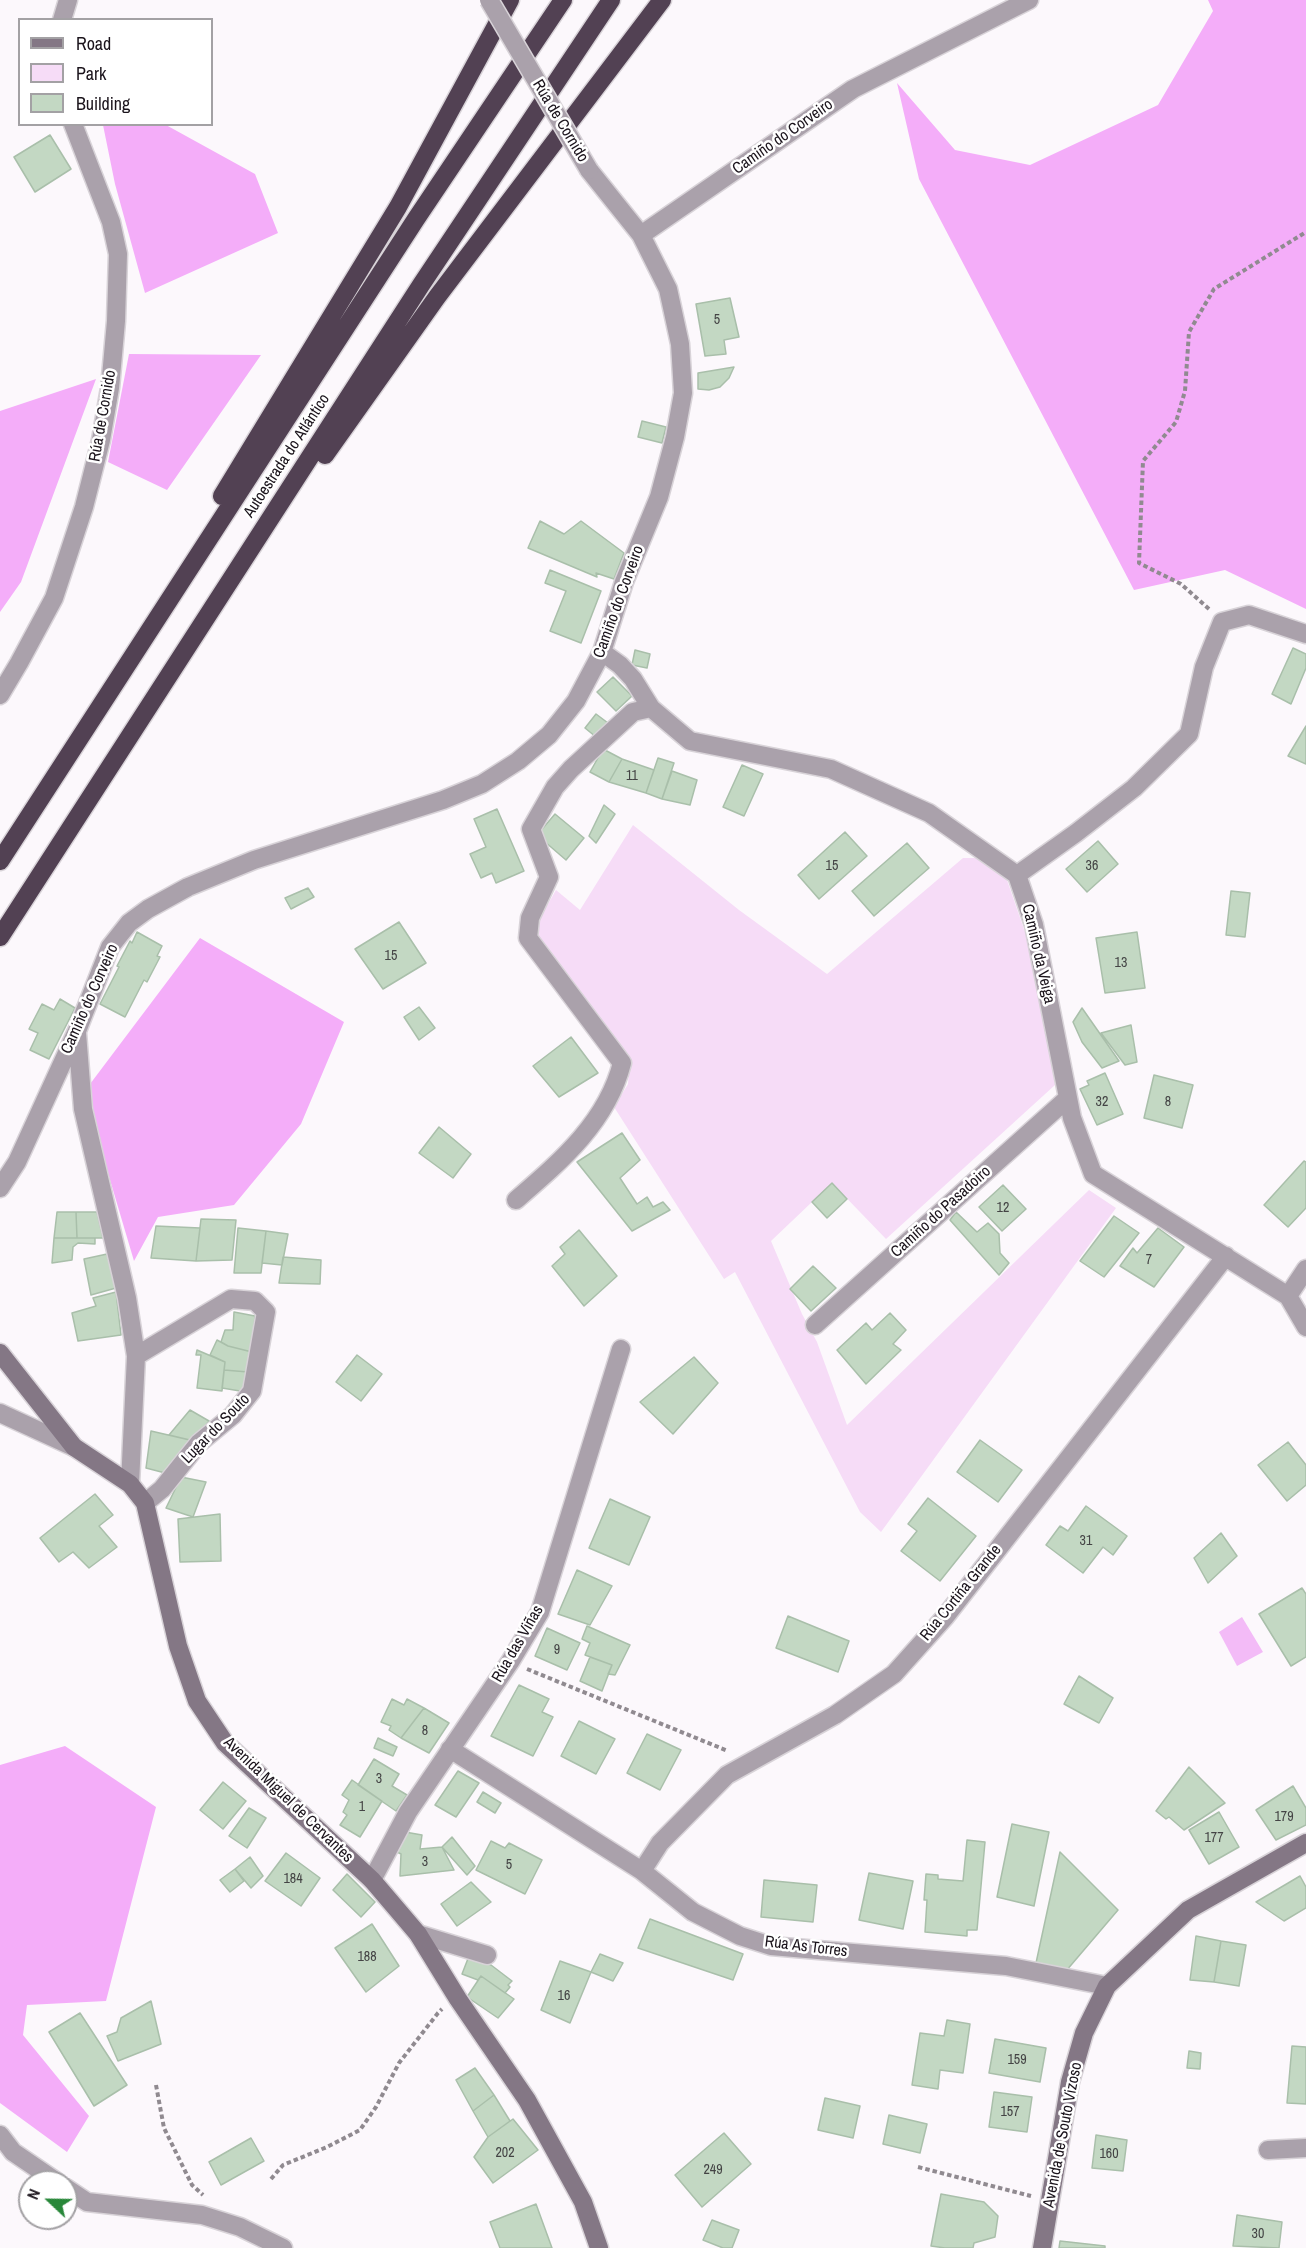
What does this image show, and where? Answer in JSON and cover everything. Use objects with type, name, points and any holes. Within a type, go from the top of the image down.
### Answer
[{"type":"highway","points":[[0,860],[398,207],[510,0]]},
{"type":"highway","name":"Autoestrada do Atlántico","points":[[0,860],[416,219],[563,0]]},
{"type":"highway","name":"Autoestrada do Atlántico","points":[[0,937],[421,285],[611,0]]},
{"type":"highway","points":[[166,680],[437,297],[662,0]]},
{"type":"street","points":[[63,18],[68,0]]},
{"type":"street","name":"Rúa de Cornido","points":[[489,0],[589,170],[641,235]]},
{"type":"street","name":"Camiño do Corveiro","points":[[0,1188],[17,1162],[77,1031],[110,947],[129,923],[148,909],[188,887],[254,860],[443,800],[482,784],[518,761],[549,735],[576,701],[602,652],[624,582],[659,497],[675,437],[683,393],[680,344],[668,289],[641,235],[853,89],[1029,0]]},
{"type":"street","name":"Rúa de Cornido","points":[[0,694],[54,598],[84,507],[101,440],[110,388],[116,321],[118,254],[111,222],[75,126]]},
{"type":"street","points":[[602,652],[620,664],[633,679],[651,708],[690,741],[831,769],[929,813],[1017,875],[1134,788],[1189,734],[1204,666],[1222,622],[1249,615],[1306,634]]},
{"type":"street","points":[[516,1200],[564,1159],[598,1118],[616,1083],[622,1063],[528,938],[530,918],[549,877],[531,829],[555,787],[571,769],[633,712],[651,708]]},
{"type":"street","name":"Camiño da Veiga","points":[[1017,875],[1034,925],[1072,1118],[1093,1174],[1288,1296],[1306,1328]]},
{"type":"street","points":[[77,1031],[83,1109],[127,1298],[136,1356],[130,1484]]},
{"type":"street","name":"Camiño do Pasadoiro","points":[[815,1325],[1068,1098]]},
{"type":"street","name":"Rúa Cortiña Grande","points":[[642,1871],[660,1843],[728,1775],[751,1760],[835,1715],[894,1674],[945,1617],[1226,1256]]},
{"type":"street","points":[[1288,1296],[1306,1269]]},
{"type":"street","name":"Lugar do Souto","points":[[136,1356],[231,1299],[255,1301],[266,1312],[252,1391],[232,1415],[199,1443],[162,1489],[145,1503]]},
{"type":"street","name":"Rúa das Viñas","points":[[372,1880],[408,1812],[510,1662],[540,1612],[621,1349]]},
{"type":"street","name":"Avenida Miguel de Cervantes","points":[[0,1353],[74,1447],[130,1484],[145,1503],[178,1646],[197,1701],[225,1743],[372,1880],[418,1934],[458,1999],[527,2100],[583,2202],[599,2248]]},
{"type":"street","points":[[0,1413],[74,1447]]},
{"type":"street","name":"Rúa As Torres","points":[[450,1749],[642,1871],[693,1912],[740,1936],[771,1946],[1006,1966],[1107,1986]]},
{"type":"street","name":"Avenida de Souto Vizoso","points":[[1042,2248],[1070,2082],[1084,2033],[1107,1986],[1188,1910],[1306,1843]]},
{"type":"street","points":[[418,1934],[487,1955]]},
{"type":"street","points":[[0,2135],[13,2152],[39,2170]]},
{"type":"street","points":[[1268,2150],[1306,2148]]},
{"type":"street","points":[[78,2196],[87,2202],[202,2215],[240,2227],[283,2248]]},
{"type":"path","points":[[1222,622],[1181,584],[1139,563],[1143,461],[1176,422],[1185,391],[1190,332],[1214,289],[1306,232]]},
{"type":"path","points":[[510,1662],[751,1760]]},
{"type":"path","points":[[271,2179],[283,2165],[327,2147],[360,2130],[406,2055],[438,2013],[458,1999]]},
{"type":"path","points":[[156,2085],[164,2128],[192,2185],[208,2199]]},
{"type":"path","points":[[918,2167],[1049,2201]]},
{"type":"green space","points":[[633,825],[739,910],[827,974],[963,858],[978,858],[1007,880],[1036,964],[1055,1085],[886,1239],[832,1183],[771,1241],[802,1314],[817,1342],[847,1425],[1089,1190],[1116,1208],[881,1532],[860,1512],[735,1272],[724,1279],[614,1107],[628,1084],[629,1068],[536,933],[537,923],[556,890],[580,910]]},
{"type":"shaded area","points":[[1208,0],[1306,0],[1306,609],[1225,570],[1134,590],[919,179],[897,83],[955,150],[1030,165],[1158,105],[1213,11]]},
{"type":"shaded area","points":[[103,126],[168,126],[255,174],[278,233],[145,293],[115,184]]},
{"type":"shaded area","points":[[129,354],[261,355],[167,490],[108,462]]},
{"type":"shaded area","points":[[96,379],[21,582],[0,612],[0,411]]},
{"type":"shaded area","points":[[200,938],[344,1022],[301,1124],[234,1205],[158,1217],[134,1261],[84,1092]]},
{"type":"shaded area","points":[[1242,1617],[1263,1652],[1237,1666],[1219,1632]]},
{"type":"shaded area","points":[[65,1746],[156,1807],[106,2001],[27,2005],[23,2035],[89,2116],[67,2152],[0,2103],[0,1765]]},
{"type":"building","points":[[50,135],[71,169],[35,192],[14,157]]},
{"type":"building","points":[[730,298],[739,337],[724,340],[726,354],[705,356],[696,304]]},
{"type":"building","points":[[734,367],[729,378],[720,387],[709,390],[698,389],[698,373]]},
{"type":"building","points":[[642,421],[666,427],[662,443],[638,437]]},
{"type":"building","points":[[540,521],[564,534],[581,521],[624,553],[614,579],[596,573],[597,577],[528,548]]},
{"type":"building","points":[[550,570],[601,591],[581,643],[550,631],[566,591],[545,583]]},
{"type":"building","points":[[1293,648],[1306,654],[1306,668],[1291,704],[1272,694]]},
{"type":"building","points":[[635,650],[650,654],[647,668],[632,665]]},
{"type":"building","points":[[613,677],[632,696],[616,711],[597,692]]},
{"type":"building","points":[[596,714],[608,723],[596,737],[585,728]]},
{"type":"building","points":[[1306,726],[1306,764],[1288,756]]},
{"type":"building","points":[[603,749],[622,759],[609,782],[590,772]]},
{"type":"building","points":[[658,758],[674,763],[662,799],[646,793]]},
{"type":"building","points":[[622,759],[654,770],[646,793],[609,782]]},
{"type":"building","points":[[742,765],[763,774],[744,816],[723,807]]},
{"type":"building","points":[[672,771],[697,780],[690,805],[662,799]]},
{"type":"building","points":[[604,805],[615,814],[596,843],[589,836]]},
{"type":"building","points":[[497,809],[524,871],[496,883],[492,873],[481,878],[470,854],[486,847],[474,819]]},
{"type":"building","points":[[555,814],[584,838],[566,860],[537,835]]},
{"type":"building","points":[[845,832],[867,856],[819,899],[798,875]]},
{"type":"building","points":[[1098,841],[1118,864],[1087,892],[1066,869]]},
{"type":"building","points":[[907,843],[929,868],[874,916],[852,891]]},
{"type":"building","points":[[308,888],[314,897],[291,909],[285,898]]},
{"type":"building","points":[[1231,891],[1250,893],[1245,937],[1226,935]]},
{"type":"building","points":[[399,922],[426,963],[383,989],[355,949]]},
{"type":"building","points":[[137,932],[162,946],[157,956],[160,957],[147,982],[144,980],[125,1017],[100,1004],[119,967],[117,966]]},
{"type":"building","points":[[1137,932],[1145,988],[1105,993],[1096,938]]},
{"type":"building","points":[[60,999],[75,1008],[49,1059],[30,1050],[38,1033],[29,1029],[42,1004],[54,1010]]},
{"type":"building","points":[[419,1007],[435,1028],[419,1040],[404,1017]]},
{"type":"building","points":[[1082,1008],[1119,1061],[1102,1068],[1082,1042],[1073,1022]]},
{"type":"building","points":[[1131,1025],[1137,1062],[1125,1065],[1101,1033]]},
{"type":"building","points":[[571,1037],[598,1073],[559,1097],[533,1066]]},
{"type":"building","points":[[1105,1073],[1123,1114],[1097,1125],[1080,1089],[1089,1085],[1087,1081]]},
{"type":"building","points":[[1154,1075],[1193,1085],[1182,1128],[1144,1118]]},
{"type":"building","points":[[439,1127],[471,1154],[453,1178],[419,1153]]},
{"type":"building","points":[[622,1133],[640,1160],[620,1178],[637,1204],[647,1197],[653,1207],[663,1202],[670,1210],[632,1231],[577,1162]]},
{"type":"building","points":[[1304,1161],[1306,1162],[1306,1208],[1288,1227],[1264,1205]]},
{"type":"building","points":[[832,1183],[847,1199],[827,1218],[812,1202]]},
{"type":"building","points":[[1003,1185],[1026,1209],[1002,1231],[979,1207]]},
{"type":"building","points":[[57,1212],[76,1212],[77,1238],[54,1238]]},
{"type":"building","points":[[76,1212],[97,1212],[103,1238],[77,1238]]},
{"type":"building","points":[[956,1212],[977,1232],[988,1223],[999,1234],[1000,1253],[1009,1263],[999,1275],[950,1220]]},
{"type":"building","points":[[1114,1216],[1139,1233],[1104,1277],[1080,1261]]},
{"type":"building","points":[[201,1219],[236,1220],[232,1260],[196,1261]]},
{"type":"building","points":[[156,1226],[200,1228],[196,1261],[151,1258]]},
{"type":"building","points":[[238,1228],[266,1231],[261,1273],[234,1273]]},
{"type":"building","points":[[1158,1228],[1184,1247],[1154,1287],[1120,1266],[1133,1248],[1137,1253]]},
{"type":"building","points":[[579,1230],[617,1276],[584,1306],[552,1266],[565,1254],[560,1247]]},
{"type":"building","points":[[266,1231],[288,1234],[282,1265],[262,1263]]},
{"type":"building","points":[[54,1238],[95,1238],[95,1244],[78,1243],[73,1247],[72,1260],[52,1263]]},
{"type":"building","points":[[107,1254],[116,1288],[91,1295],[84,1259]]},
{"type":"building","points":[[283,1257],[321,1260],[320,1284],[279,1283]]},
{"type":"building","points":[[813,1266],[836,1288],[811,1311],[790,1289]]},
{"type":"building","points":[[116,1292],[121,1335],[78,1341],[72,1313],[96,1306],[93,1298]]},
{"type":"building","points":[[234,1312],[255,1316],[252,1352],[221,1342],[225,1330],[233,1330]]},
{"type":"building","points":[[890,1313],[906,1330],[893,1344],[901,1350],[866,1384],[837,1350],[866,1323],[872,1330]]},
{"type":"building","points":[[217,1340],[228,1346],[252,1352],[248,1372],[224,1370],[225,1362],[210,1355]]},
{"type":"building","points":[[197,1350],[225,1362],[222,1391],[197,1388],[201,1355],[196,1355]]},
{"type":"building","points":[[357,1355],[382,1374],[361,1401],[336,1382]]},
{"type":"building","points":[[694,1357],[718,1383],[673,1434],[640,1402]]},
{"type":"building","points":[[224,1370],[248,1372],[246,1392],[222,1388]]},
{"type":"building","points":[[190,1410],[209,1421],[194,1441],[169,1435]]},
{"type":"building","points":[[151,1431],[194,1441],[169,1474],[146,1468]]},
{"type":"building","points":[[980,1440],[1022,1470],[998,1502],[957,1472]]},
{"type":"building","points":[[1288,1442],[1306,1465],[1306,1485],[1287,1501],[1258,1465]]},
{"type":"building","points":[[181,1477],[206,1482],[193,1517],[166,1508]]},
{"type":"building","points":[[95,1494],[113,1515],[99,1526],[117,1547],[89,1568],[73,1552],[59,1562],[40,1538]]},
{"type":"building","points":[[928,1498],[976,1536],[940,1581],[901,1551],[917,1531],[908,1524]]},
{"type":"building","points":[[610,1499],[650,1517],[629,1565],[589,1548]]},
{"type":"building","points":[[1086,1506],[1127,1536],[1113,1555],[1103,1547],[1083,1573],[1046,1545],[1060,1526],[1068,1531]]},
{"type":"building","points":[[220,1514],[221,1561],[180,1562],[178,1519]]},
{"type":"building","points":[[1221,1533],[1237,1556],[1208,1583],[1194,1558]]},
{"type":"building","points":[[577,1570],[612,1586],[590,1625],[558,1614]]},
{"type":"building","points":[[1302,1588],[1306,1594],[1306,1657],[1291,1666],[1259,1614]]},
{"type":"building","points":[[788,1616],[849,1641],[838,1672],[776,1648]]},
{"type":"building","points":[[587,1626],[630,1645],[615,1675],[608,1674],[612,1665],[585,1655],[590,1643],[582,1639]]},
{"type":"building","points":[[547,1628],[580,1643],[567,1670],[535,1656]]},
{"type":"building","points":[[590,1657],[612,1665],[602,1691],[580,1681]]},
{"type":"building","points":[[1079,1676],[1113,1698],[1099,1723],[1064,1704]]},
{"type":"building","points":[[519,1685],[549,1699],[542,1712],[553,1717],[533,1756],[491,1736]]},
{"type":"building","points":[[392,1699],[404,1705],[407,1699],[424,1708],[401,1738],[389,1730],[391,1726],[381,1722]]},
{"type":"building","points":[[424,1708],[449,1723],[429,1753],[401,1738]]},
{"type":"building","points":[[579,1721],[615,1739],[596,1774],[561,1756]]},
{"type":"building","points":[[647,1734],[681,1750],[660,1790],[627,1773]]},
{"type":"building","points":[[378,1738],[397,1747],[393,1756],[374,1748]]},
{"type":"building","points":[[374,1759],[399,1774],[392,1786],[407,1795],[396,1811],[358,1785]]},
{"type":"building","points":[[1189,1767],[1225,1803],[1184,1830],[1169,1817],[1166,1819],[1156,1811]]},
{"type":"building","points":[[458,1771],[479,1783],[456,1817],[435,1805]]},
{"type":"building","points":[[352,1780],[382,1801],[360,1837],[340,1825],[347,1815],[343,1812],[349,1800],[342,1795]]},
{"type":"building","points":[[223,1782],[246,1801],[223,1829],[200,1810]]},
{"type":"building","points":[[1293,1786],[1306,1808],[1306,1825],[1276,1840],[1256,1810]]},
{"type":"building","points":[[483,1792],[501,1803],[495,1813],[477,1802]]},
{"type":"building","points":[[249,1808],[266,1818],[247,1848],[229,1836]]},
{"type":"building","points":[[1219,1812],[1239,1847],[1209,1864],[1189,1830]]},
{"type":"building","points":[[1012,1824],[1049,1832],[1034,1906],[997,1897]]},
{"type":"building","points":[[405,1832],[422,1835],[420,1849],[442,1847],[454,1870],[400,1876],[401,1854],[397,1852]]},
{"type":"building","points":[[452,1837],[475,1866],[467,1875],[442,1847]]},
{"type":"building","points":[[967,1840],[985,1842],[977,1930],[967,1930],[967,1936],[925,1932],[926,1874],[938,1875],[938,1879],[963,1881]]},
{"type":"building","points":[[491,1841],[505,1848],[509,1843],[542,1860],[525,1894],[476,1870]]},
{"type":"building","points":[[1060,1852],[1118,1910],[1066,1971],[1036,1963]]},
{"type":"building","points":[[286,1853],[320,1878],[301,1906],[265,1881]]},
{"type":"building","points":[[250,1857],[263,1876],[251,1888],[235,1869]]},
{"type":"building","points":[[235,1869],[244,1881],[230,1892],[220,1880]]},
{"type":"building","points":[[869,1873],[913,1881],[903,1929],[859,1920]]},
{"type":"building","points":[[347,1874],[375,1902],[361,1917],[333,1890]]},
{"type":"building","points":[[1300,1876],[1306,1887],[1306,1908],[1284,1921],[1256,1902]]},
{"type":"building","points":[[764,1880],[817,1885],[813,1922],[761,1917]]},
{"type":"building","points":[[471,1882],[491,1902],[457,1926],[441,1904]]},
{"type":"building","points":[[650,1919],[743,1954],[733,1980],[638,1948]]},
{"type":"building","points":[[372,1924],[399,1966],[366,1992],[335,1948]]},
{"type":"building","points":[[1196,1936],[1221,1941],[1214,1982],[1190,1980]]},
{"type":"building","points":[[1221,1941],[1246,1945],[1239,1986],[1214,1982]]},
{"type":"building","points":[[600,1954],[623,1963],[613,1981],[591,1972]]},
{"type":"building","points":[[469,1956],[491,1965],[512,1981],[505,1993],[481,1976],[478,1980],[462,1974]]},
{"type":"building","points":[[560,1961],[591,1972],[570,2023],[541,2010]]},
{"type":"building","points":[[481,1976],[514,1999],[498,2018],[467,1997]]},
{"type":"building","points":[[151,2001],[161,2044],[118,2061],[107,2036],[117,2032],[121,2018]]},
{"type":"building","points":[[80,2013],[127,2085],[94,2106],[49,2032]]},
{"type":"building","points":[[947,2020],[970,2024],[963,2073],[940,2070],[938,2089],[912,2085],[920,2033],[944,2036]]},
{"type":"building","points":[[995,2039],[1046,2048],[1040,2082],[989,2073]]},
{"type":"building","points":[[1292,2046],[1306,2047],[1306,2104],[1287,2103]]},
{"type":"building","points":[[1189,2051],[1201,2053],[1200,2069],[1187,2068]]},
{"type":"building","points":[[475,2068],[494,2095],[473,2111],[456,2080]]},
{"type":"building","points":[[994,2092],[1032,2097],[1027,2132],[989,2127]]},
{"type":"building","points":[[494,2095],[510,2121],[488,2137],[473,2111]]},
{"type":"building","points":[[825,2098],[860,2106],[853,2138],[818,2130]]},
{"type":"building","points":[[889,2115],[927,2124],[920,2153],[883,2144]]},
{"type":"building","points":[[513,2119],[538,2150],[493,2183],[474,2157],[488,2137]]},
{"type":"building","points":[[724,2133],[751,2164],[702,2207],[675,2175]]},
{"type":"building","points":[[1096,2135],[1127,2140],[1123,2171],[1092,2168]]},
{"type":"building","points":[[251,2138],[264,2161],[221,2185],[209,2162]]},
{"type":"building","points":[[941,2194],[984,2202],[998,2216],[995,2237],[974,2243],[973,2248],[931,2246]]},
{"type":"building","points":[[536,2204],[552,2248],[500,2248],[490,2222]]},
{"type":"building","points":[[1237,2215],[1282,2222],[1279,2248],[1233,2246]]},
{"type":"building","points":[[712,2220],[739,2230],[732,2248],[723,2248],[703,2240]]},
{"type":"building","points":[[1060,2241],[1105,2246],[1105,2248],[1059,2248]]}]
